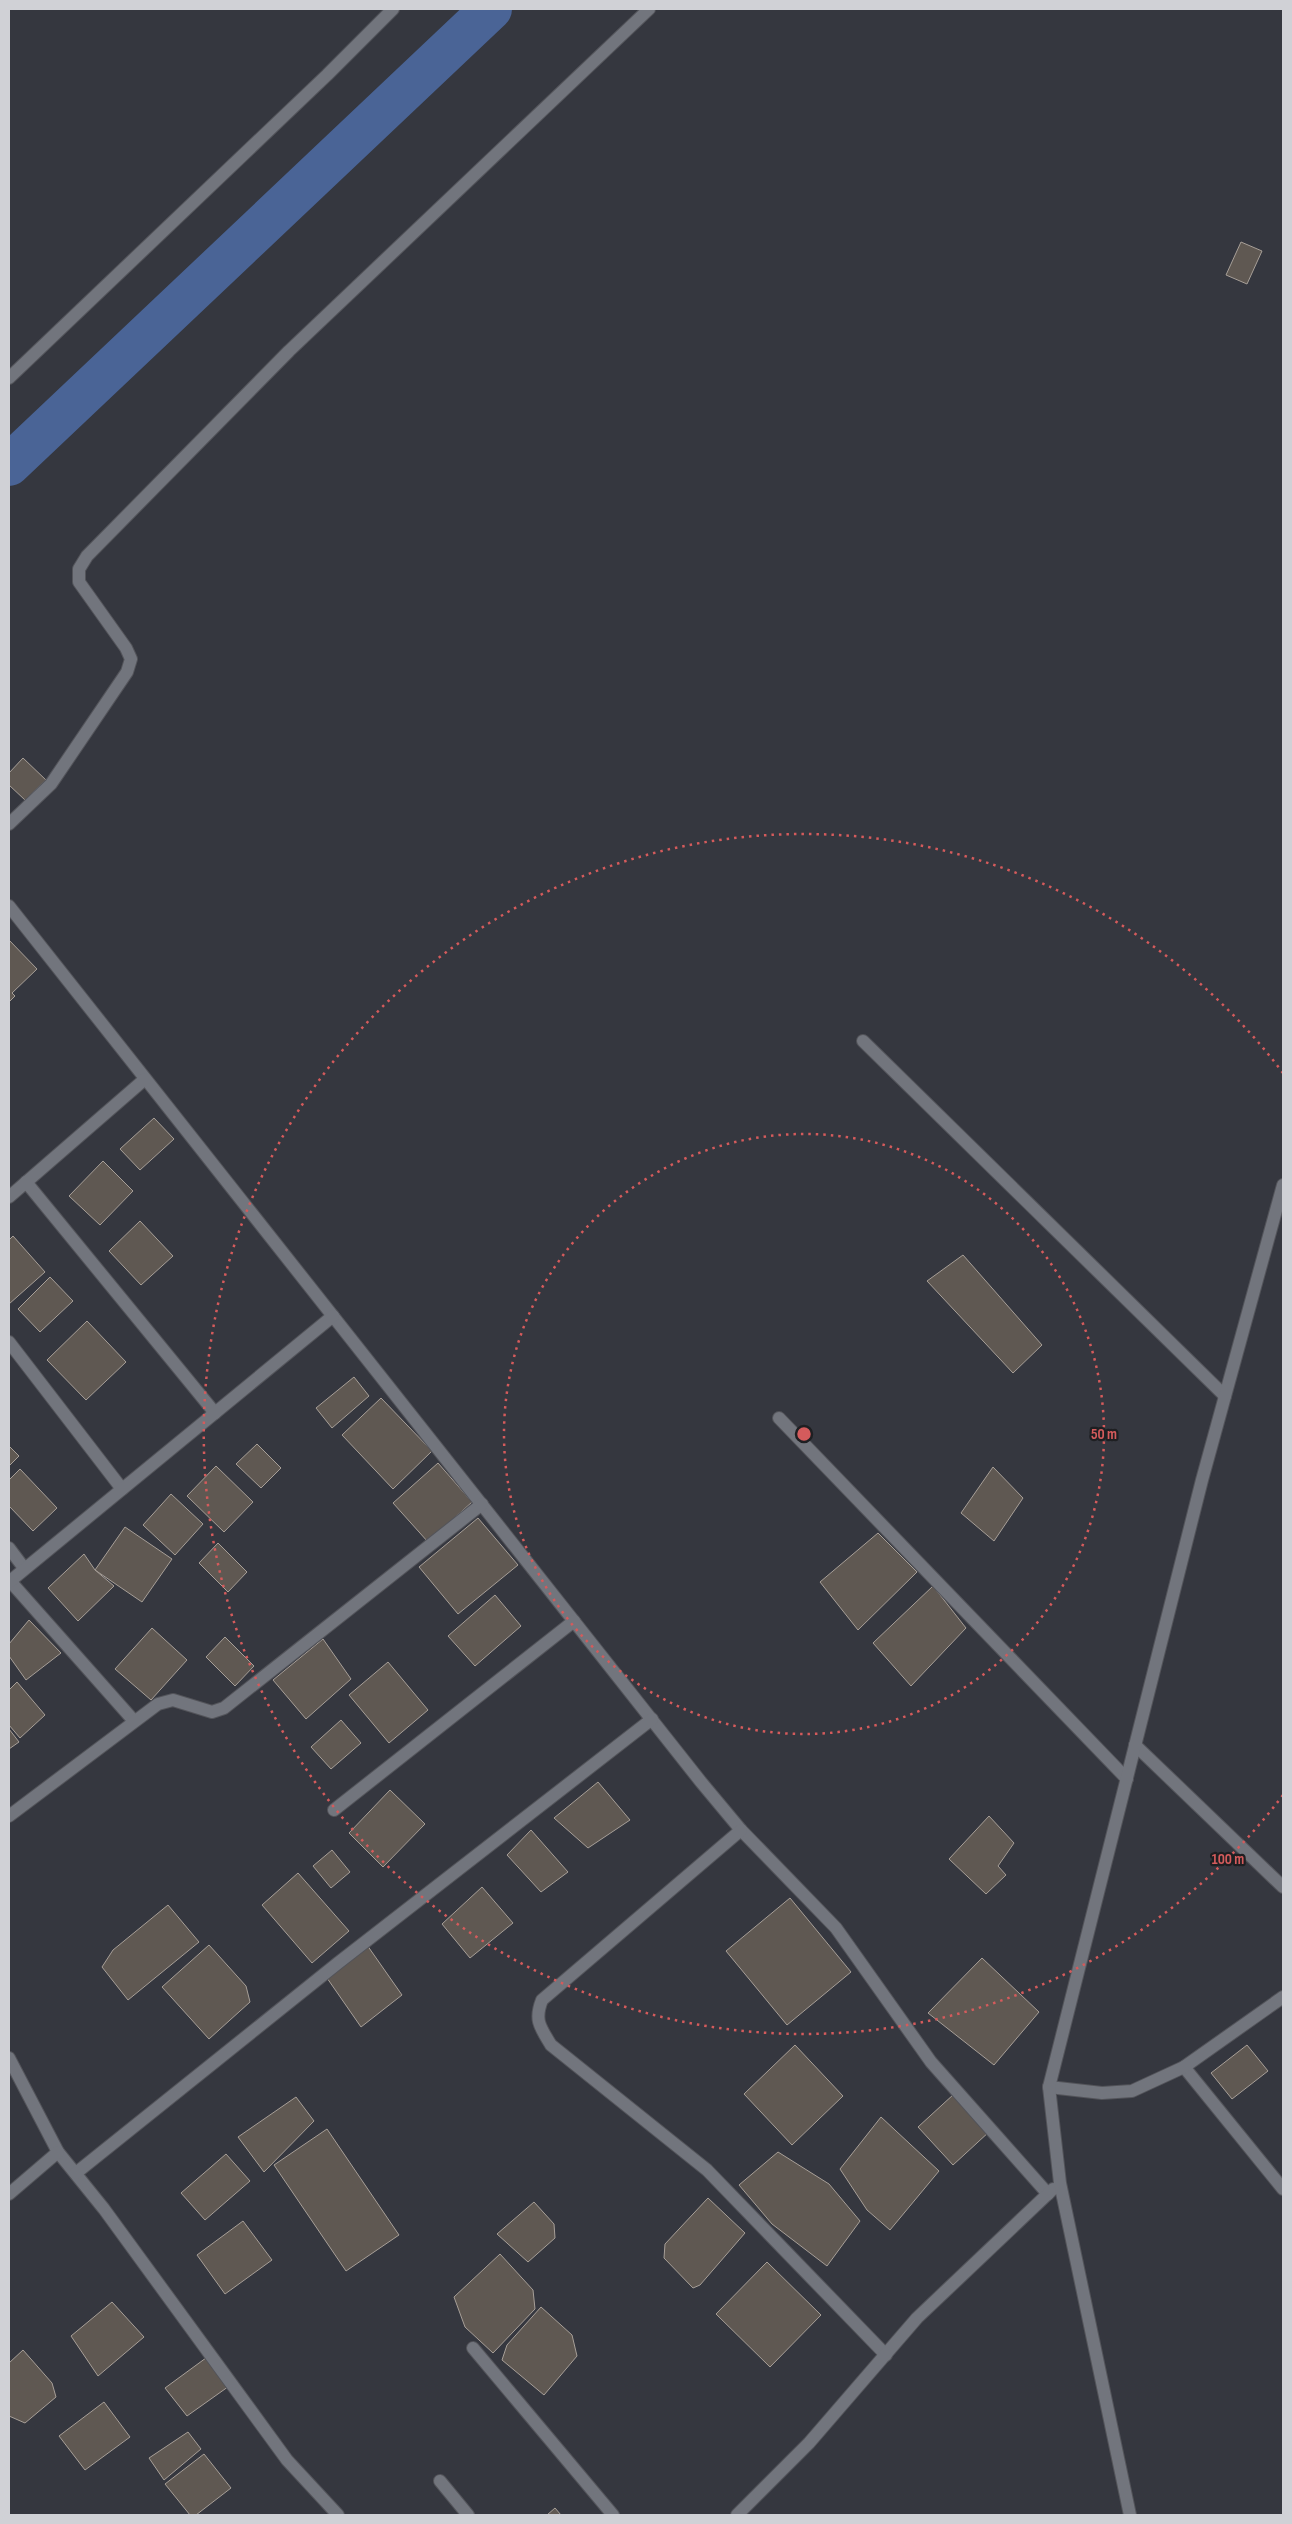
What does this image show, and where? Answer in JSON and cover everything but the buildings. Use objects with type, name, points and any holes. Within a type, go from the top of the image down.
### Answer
[{"type":"street","points":[[9,378],[393,9]]},
{"type":"street","points":[[9,824],[51,784],[127,672],[131,659],[126,648],[79,582],[79,569],[87,556],[289,351],[649,9]]},
{"type":"street","points":[[9,906],[652,1720],[741,1830],[836,1928],[931,2062],[1048,2194]]},
{"type":"street","points":[[862,1041],[1225,1396]]},
{"type":"street","points":[[9,1197],[145,1079]]},
{"type":"street","points":[[26,1182],[215,1412]]},
{"type":"street","points":[[1130,2515],[1060,2183],[1049,2087],[1225,1396],[1283,1184]]},
{"type":"street","points":[[134,1720],[9,1582],[333,1316]]},
{"type":"street","points":[[9,1342],[122,1489]]},
{"type":"street","points":[[779,1418],[1127,1779]]},
{"type":"street","points":[[9,1816],[134,1720],[158,1704],[173,1700],[212,1712],[224,1708],[482,1504]]},
{"type":"street","points":[[9,1548],[24,1568]]},
{"type":"street","points":[[334,1810],[574,1621]]},
{"type":"street","points":[[76,2173],[338,1963],[652,1720]]},
{"type":"street","points":[[1136,1745],[1283,1887]]},
{"type":"street","points":[[741,1830],[542,2000],[537,2014],[541,2028],[551,2045],[707,2170],[886,2355]]},
{"type":"street","points":[[1049,2087],[1102,2093],[1132,2091],[1184,2067],[1283,1997]]},
{"type":"street","points":[[9,2058],[58,2152],[104,2209],[287,2460],[338,2515]]},
{"type":"street","points":[[1184,2067],[1283,2189]]},
{"type":"street","points":[[9,2194],[58,2152]]},
{"type":"street","points":[[737,2515],[809,2443],[917,2318],[1060,2183]]},
{"type":"street","points":[[473,2348],[614,2515]]},
{"type":"street","points":[[440,2481],[468,2515]]},
{"type":"waterway","points":[[9,465],[491,9]]}]
